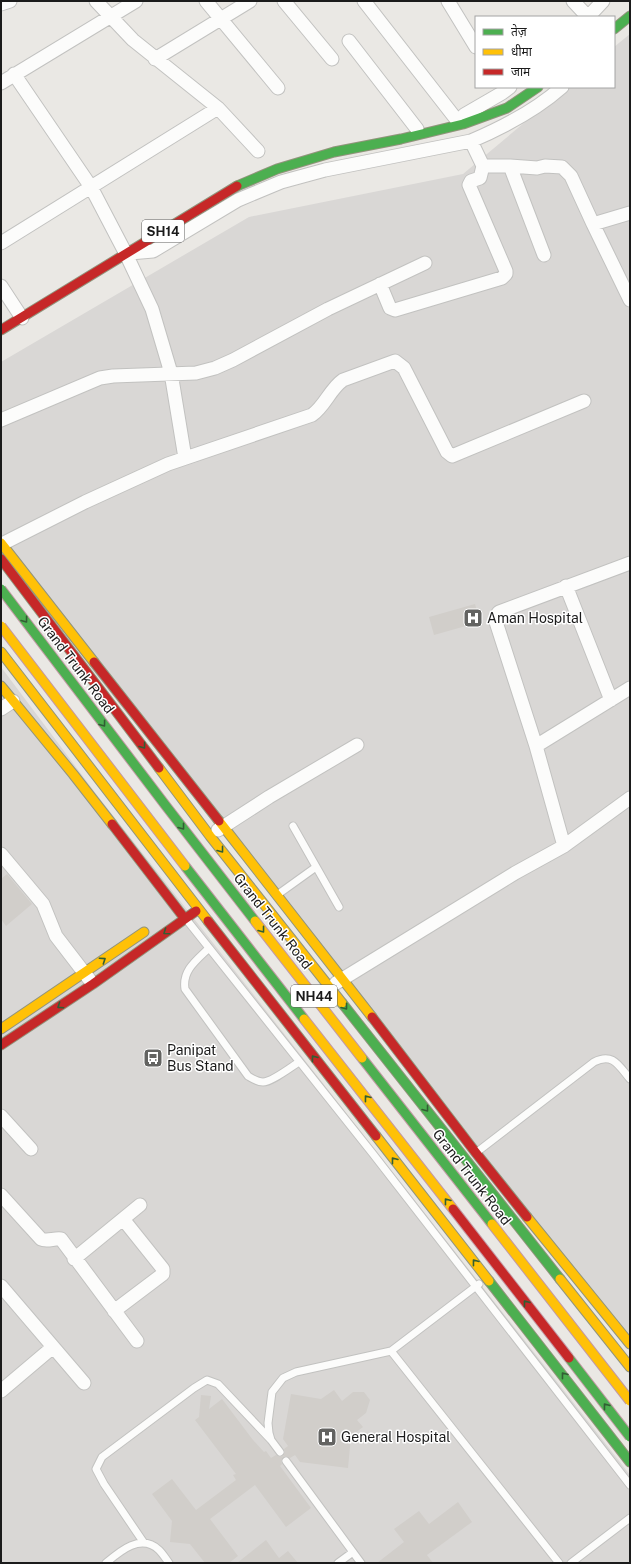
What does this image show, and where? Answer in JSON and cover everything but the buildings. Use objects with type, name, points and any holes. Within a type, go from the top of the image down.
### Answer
[{"type":"main road","points":[[616,35],[630,16]]},
{"type":"main road","name":"SH14","points":[[1,330],[232,188],[277,169],[334,152],[402,139],[463,124],[506,108],[536,88]]},
{"type":"main road","points":[[2,543],[343,979],[476,1153],[630,1344]]},
{"type":"main road","points":[[1,559],[210,836],[630,1368],[585,1403]]},
{"type":"main road","name":"Grand Trunk Road","points":[[1,589],[166,806],[630,1401]]},
{"type":"main road","name":"NH44","points":[[1,626],[146,816],[630,1437]]},
{"type":"main road","points":[[8,662],[53,627]]},
{"type":"main road","points":[[1,652],[198,910],[630,1462]]},
{"type":"main road","points":[[1,686],[72,774],[174,911],[185,918]]},
{"type":"main road","points":[[174,911],[191,900]]},
{"type":"main road","points":[[1,1045],[93,984],[198,910]]},
{"type":"main road","points":[[1,1029],[153,926]]},
{"type":"street","points":[[1,4],[10,1]]},
{"type":"street","points":[[96,1],[133,40],[218,108],[258,151]]},
{"type":"street","points":[[1,83],[136,1]]},
{"type":"street","points":[[206,1],[278,88]]},
{"type":"street","points":[[155,58],[250,1]]},
{"type":"street","points":[[284,1],[332,59]]},
{"type":"street","points":[[364,1],[456,119]]},
{"type":"street","points":[[448,1],[475,45]]},
{"type":"street","points":[[573,1],[587,16]]},
{"type":"street","points":[[589,16],[603,1]]},
{"type":"street","points":[[349,41],[417,129]]},
{"type":"street","points":[[14,74],[91,187],[126,254],[152,309],[171,373],[185,458]]},
{"type":"street","points":[[126,254],[153,251],[238,200],[281,182],[325,170],[471,140],[499,129],[522,116],[552,96],[561,88]]},
{"type":"street","points":[[126,254],[146,232],[228,182],[281,160],[316,150],[417,129],[456,119],[472,112],[504,89]]},
{"type":"street","points":[[1,243],[218,108]]},
{"type":"street","points":[[380,284],[390,308],[395,310],[505,276],[506,271],[469,185],[470,181],[480,178],[483,166],[471,140]]},
{"type":"street","points":[[483,166],[537,168],[545,166],[562,167],[571,176],[630,300]]},
{"type":"street","points":[[510,166],[544,255]]},
{"type":"street","points":[[593,224],[630,213]]},
{"type":"street","points":[[1,420],[100,378],[113,376],[196,373],[215,368],[234,360],[328,309],[425,263]]},
{"type":"street","points":[[1,286],[22,318]]},
{"type":"street","points":[[2,543],[115,487],[168,464],[312,415],[321,407],[338,384],[343,380],[395,362],[404,368],[448,452],[452,456],[584,401]]},
{"type":"street","points":[[564,846],[536,746],[496,618],[499,612],[630,563]]},
{"type":"street","points":[[566,586],[611,700]]},
{"type":"street","points":[[536,746],[630,688]]},
{"type":"street","points":[[1,709],[13,701]]},
{"type":"street","points":[[210,836],[223,826],[357,745]]},
{"type":"street","points":[[330,987],[515,873],[564,846],[630,798]]},
{"type":"street","points":[[1,854],[45,907],[56,936],[93,984]]},
{"type":"street","points":[[1,1116],[31,1149]]},
{"type":"street","points":[[1,1195],[36,1235],[45,1240],[56,1238],[61,1239],[74,1259],[137,1341]]},
{"type":"street","points":[[74,1259],[140,1205]]},
{"type":"street","points":[[114,1311],[164,1272],[164,1269],[123,1219]]},
{"type":"street","points":[[1,1286],[84,1383]]},
{"type":"street","points":[[1,1391],[53,1347]]},
{"type":"lane","points":[[293,826],[339,907]]},
{"type":"lane","points":[[277,895],[316,867]]},
{"type":"lane","points":[[185,918],[476,1286],[630,1485]]},
{"type":"lane","points":[[209,948],[187,971],[184,982],[185,989],[248,1076],[255,1080],[264,1082],[271,1080],[300,1062]]},
{"type":"lane","points":[[467,1160],[601,1058],[610,1058],[616,1062],[630,1079]]},
{"type":"lane","points":[[271,1440],[268,1423],[272,1392],[283,1378],[296,1372],[391,1351],[487,1278]]},
{"type":"lane","points":[[391,1351],[559,1563]]},
{"type":"lane","points":[[169,1563],[158,1550],[144,1543],[104,1484],[96,1469],[102,1457],[194,1388],[207,1380],[218,1384],[271,1440],[280,1452]]},
{"type":"lane","points":[[286,1461],[361,1563]]},
{"type":"lane","points":[[571,1563],[630,1518]]},
{"type":"lane","points":[[106,1563],[126,1547],[144,1543]]},
{"type":"lane","points":[[338,1563],[353,1552]]},
{"type":"shaded area","points":[[630,34],[630,1345],[1,555],[1,362],[249,217],[463,174],[566,88],[615,88],[615,46]]},
{"type":"shaded area","points":[[1,667],[97,795],[630,1475],[630,1563],[1,1563]]},
{"type":"traffic: fast","points":[[615,28],[630,16]]},
{"type":"traffic: fast","points":[[237,186],[277,169],[334,152],[401,139],[463,124],[507,108],[537,88]]},
{"type":"traffic: fast","points":[[1,589],[255,921]]},
{"type":"traffic: fast","points":[[185,866],[304,1019]]},
{"type":"traffic: fast","points":[[342,1003],[560,1279]]},
{"type":"traffic: fast","points":[[362,1058],[492,1224]]},
{"type":"traffic: fast","points":[[489,1281],[630,1462]]},
{"type":"traffic: fast","points":[[569,1358],[630,1437]]},
{"type":"traffic: slow","points":[[1,543],[94,662]]},
{"type":"traffic: slow","points":[[1,626],[185,866]]},
{"type":"traffic: slow","points":[[1,652],[208,921]]},
{"type":"traffic: slow","points":[[1,686],[112,824]]},
{"type":"traffic: slow","points":[[159,768],[210,836],[342,1003]]},
{"type":"traffic: slow","points":[[219,821],[372,1017]]},
{"type":"traffic: slow","points":[[255,921],[362,1058]]},
{"type":"traffic: slow","points":[[1,1029],[144,932]]},
{"type":"traffic: slow","points":[[304,1019],[453,1209]]},
{"type":"traffic: slow","points":[[376,1136],[489,1281]]},
{"type":"traffic: slow","points":[[527,1217],[630,1344]]},
{"type":"traffic: slow","points":[[492,1224],[630,1401]]},
{"type":"traffic: slow","points":[[560,1279],[630,1367]]},
{"type":"traffic: jam","points":[[1,330],[237,186]]},
{"type":"traffic: jam","points":[[1,559],[159,768]]},
{"type":"traffic: jam","points":[[94,662],[219,821]]},
{"type":"traffic: jam","points":[[112,824],[185,919]]},
{"type":"traffic: jam","points":[[1,1045],[93,984],[196,911]]},
{"type":"traffic: jam","points":[[208,921],[376,1136]]},
{"type":"traffic: jam","points":[[372,1017],[527,1217]]},
{"type":"traffic: jam","points":[[453,1209],[569,1358]]},
{"type":"place","name":"Aman Hospital","points":[[473,618]]},
{"type":"place","name":"Panipat Bus Stand","points":[[153,1058]]},
{"type":"place","name":"General Hospital","points":[[327,1437]]}]
